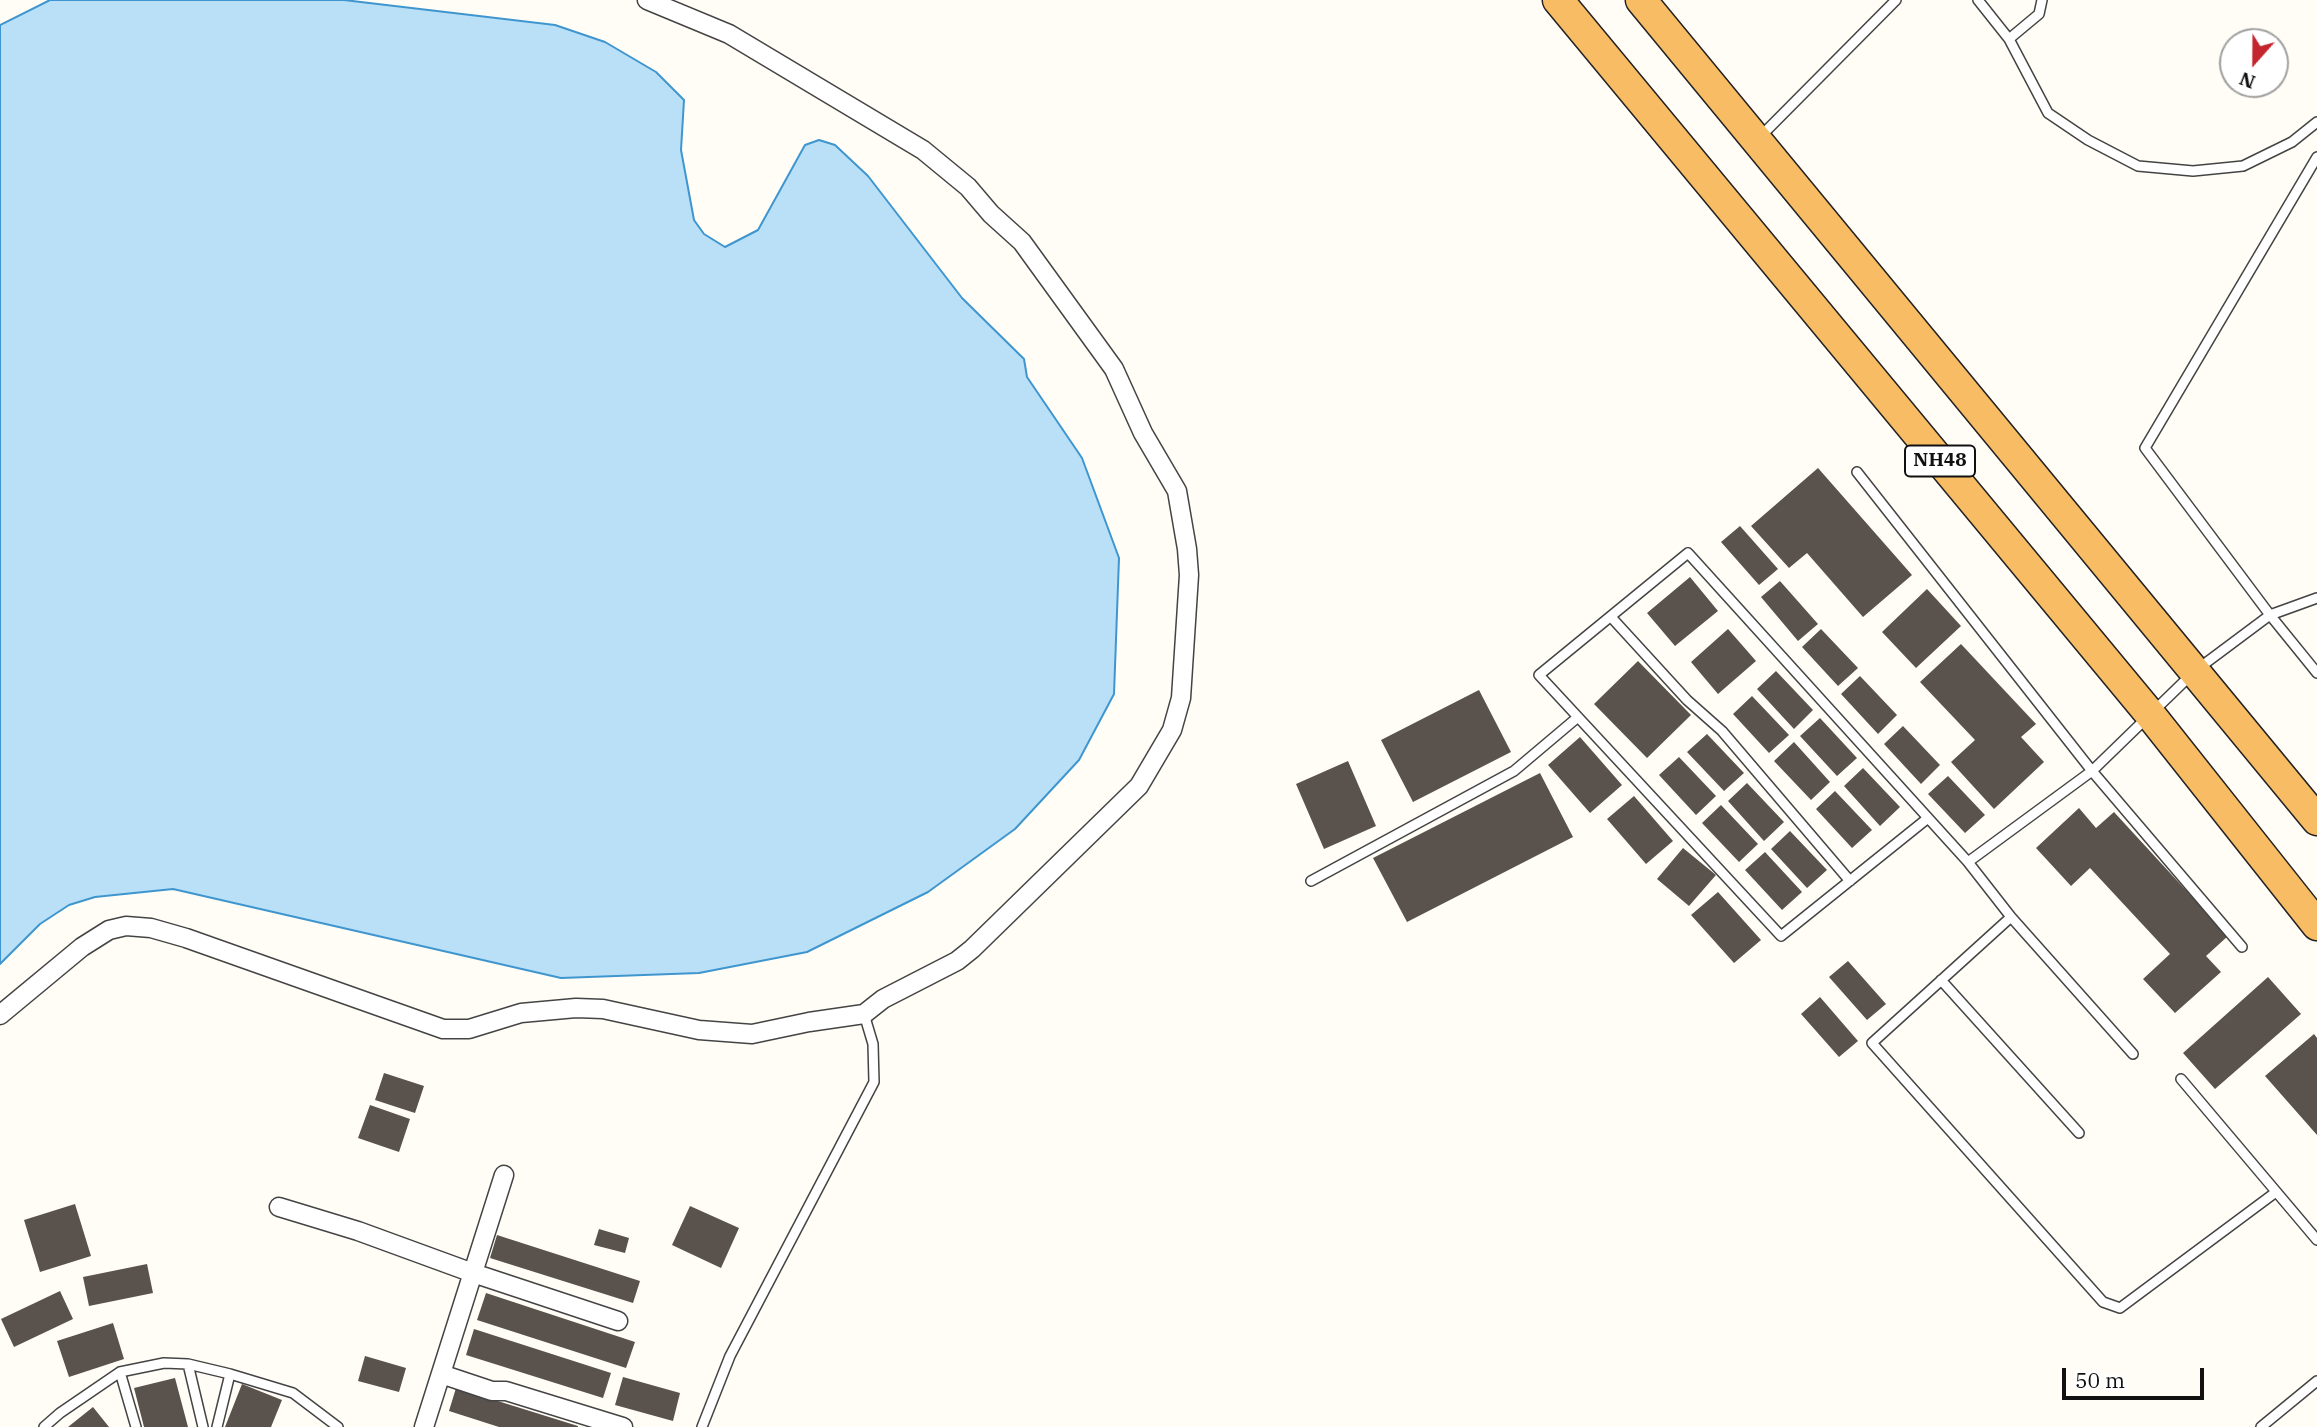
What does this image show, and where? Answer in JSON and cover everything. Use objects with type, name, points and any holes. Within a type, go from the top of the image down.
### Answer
[{"type":"highway","name":"NH48","points":[[1558,0],[2149,713],[2317,925]]},
{"type":"highway","name":"NH48","points":[[1642,0],[2317,820]]},
{"type":"street","points":[[0,1015],[82,947],[109,930],[126,926],[150,928],[186,938],[443,1029],[469,1029],[521,1013],[576,1008],[603,1009],[699,1030],[752,1034],[864,1014],[883,999],[957,961],[972,949],[1139,786],[1171,730],[1181,698],[1189,575],[1177,491],[1143,433],[1114,369],[1022,242],[991,214],[968,187],[923,150],[740,41],[647,0]]},
{"type":"street","points":[[424,1427],[504,1175]]},
{"type":"street","points":[[279,1207],[358,1231],[618,1321]]},
{"type":"street","points":[[440,1374],[623,1427]]},
{"type":"lane","points":[[1757,140],[1896,0]]},
{"type":"lane","points":[[1978,0],[2009,39],[2048,113],[2088,140],[2138,166],[2193,171],[2242,166],[2292,142],[2317,122]]},
{"type":"lane","points":[[2009,39],[2039,15],[2042,0]]},
{"type":"lane","points":[[2317,157],[2145,448],[2270,615],[2317,673]]},
{"type":"lane","points":[[1857,472],[2092,771],[2242,947]]},
{"type":"lane","points":[[1928,818],[1781,936],[1539,675],[1688,553],[1968,862],[2011,917],[2133,1054]]},
{"type":"lane","points":[[1968,862],[2092,771],[2195,671],[2270,615],[2317,598]]},
{"type":"lane","points":[[1611,617],[1687,700],[1722,731],[1850,881]]},
{"type":"lane","points":[[1311,881],[1514,771],[1578,717]]},
{"type":"lane","points":[[2011,917],[1872,1043],[2103,1302],[2120,1308],[2276,1192]]},
{"type":"lane","points":[[1941,980],[2078,1133]]},
{"type":"lane","points":[[702,1427],[730,1356],[874,1082],[873,1044],[864,1014]]},
{"type":"lane","points":[[2180,1079],[2317,1240]]},
{"type":"lane","points":[[44,1427],[120,1372],[164,1363],[188,1364],[293,1393],[338,1427]]},
{"type":"lane","points":[[188,1364],[203,1427]]},
{"type":"lane","points":[[120,1372],[136,1427]]},
{"type":"lane","points":[[217,1427],[230,1374]]},
{"type":"lane","points":[[2260,1427],[2317,1381]]},
{"type":"water","points":[[50,0],[344,0],[555,25],[605,42],[656,72],[684,100],[681,150],[694,220],[704,234],[725,247],[758,230],[805,145],[819,140],[835,145],[868,176],[962,298],[1024,359],[1027,377],[1082,458],[1119,558],[1114,694],[1079,760],[1015,829],[928,892],[807,952],[699,973],[561,978],[173,889],[95,897],[69,905],[40,924],[0,964],[0,25]]},
{"type":"building","points":[[1818,468],[1912,575],[1863,617],[1807,553],[1789,568],[1751,526]]},
{"type":"building","points":[[1740,526],[1778,569],[1759,585],[1721,542]]},
{"type":"building","points":[[1690,577],[1718,611],[1675,646],[1647,613]]},
{"type":"building","points":[[1780,581],[1818,624],[1798,641],[1761,597]]},
{"type":"building","points":[[1927,589],[1961,626],[1916,668],[1882,632]]},
{"type":"building","points":[[1728,629],[1756,661],[1718,694],[1691,662]]},
{"type":"building","points":[[1821,629],[1858,668],[1838,686],[1802,647]]},
{"type":"building","points":[[1961,644],[2036,724],[2021,737],[2044,762],[1994,809],[1951,762],[1975,740],[1920,682]]},
{"type":"building","points":[[1638,661],[1691,715],[1647,758],[1594,704]]},
{"type":"building","points":[[1776,671],[1813,710],[1794,729],[1757,689]]},
{"type":"building","points":[[1860,676],[1897,715],[1878,734],[1841,694]]},
{"type":"building","points":[[1479,690],[1511,752],[1413,802],[1381,740]]},
{"type":"building","points":[[1752,696],[1789,735],[1769,753],[1733,714]]},
{"type":"building","points":[[1820,718],[1857,758],[1837,776],[1800,736]]},
{"type":"building","points":[[1903,726],[1940,765],[1921,784],[1884,744]]},
{"type":"building","points":[[1707,734],[1744,773],[1724,791],[1687,752]]},
{"type":"building","points":[[1580,737],[1622,785],[1590,813],[1548,765]]},
{"type":"building","points":[[1794,742],[1830,782],[1811,800],[1774,761]]},
{"type":"building","points":[[1679,757],[1716,796],[1696,815],[1659,775]]},
{"type":"building","points":[[1348,761],[1376,826],[1324,849],[1296,784]]},
{"type":"building","points":[[1863,768],[1900,807],[1880,826],[1844,786]]},
{"type":"building","points":[[1540,773],[1573,837],[1407,922],[1373,858]]},
{"type":"building","points":[[1948,776],[1985,815],[1965,833],[1928,794]]},
{"type":"building","points":[[1747,783],[1784,822],[1764,841],[1728,801]]},
{"type":"building","points":[[1835,791],[1872,830],[1852,848],[1816,809]]},
{"type":"building","points":[[1634,796],[1673,841],[1646,864],[1607,819]]},
{"type":"building","points":[[1721,805],[1758,844],[1739,862],[1702,823]]},
{"type":"building","points":[[2079,808],[2096,828],[2114,812],[2228,936],[2206,956],[2221,972],[2175,1013],[2143,979],[2170,954],[2090,868],[2071,886],[2036,848]]},
{"type":"building","points":[[1790,831],[1827,870],[1807,888],[1771,849]]},
{"type":"building","points":[[1683,848],[1716,875],[1689,906],[1657,879]]},
{"type":"building","points":[[1765,852],[1802,892],[1782,910],[1745,870]]},
{"type":"building","points":[[1718,892],[1761,940],[1734,963],[1691,915]]},
{"type":"building","points":[[1848,961],[1886,1004],[1867,1020],[1829,977]]},
{"type":"building","points":[[2268,977],[2301,1014],[2215,1089],[2183,1053]]},
{"type":"building","points":[[1820,997],[1858,1041],[1839,1057],[1801,1014]]},
{"type":"building","points":[[2314,1034],[2317,1038],[2317,1135],[2265,1076]]},
{"type":"building","points":[[384,1073],[424,1086],[415,1113],[375,1100]]},
{"type":"building","points":[[370,1105],[410,1119],[399,1152],[358,1138]]},
{"type":"building","points":[[75,1204],[91,1256],[40,1272],[24,1220]]},
{"type":"building","points":[[690,1206],[739,1228],[721,1268],[672,1245]]},
{"type":"building","points":[[599,1229],[629,1238],[625,1253],[594,1245]]},
{"type":"building","points":[[497,1235],[640,1281],[633,1303],[490,1258]]},
{"type":"building","points":[[147,1264],[153,1293],[89,1306],[83,1277]]},
{"type":"building","points":[[60,1291],[73,1319],[14,1347],[1,1319]]},
{"type":"building","points":[[486,1293],[635,1342],[626,1368],[477,1320]]},
{"type":"building","points":[[113,1323],[124,1359],[69,1377],[57,1341]]},
{"type":"building","points":[[474,1329],[611,1373],[603,1398],[466,1355]]},
{"type":"building","points":[[365,1356],[406,1368],[399,1392],[358,1381]]},
{"type":"building","points":[[623,1377],[680,1393],[673,1421],[615,1405]]},
{"type":"building","points":[[175,1378],[188,1427],[144,1427],[134,1388]]},
{"type":"building","points":[[242,1384],[282,1400],[271,1427],[225,1427]]},
{"type":"building","points":[[456,1388],[578,1427],[499,1427],[449,1411]]},
{"type":"building","points":[[93,1407],[109,1427],[68,1427]]}]
